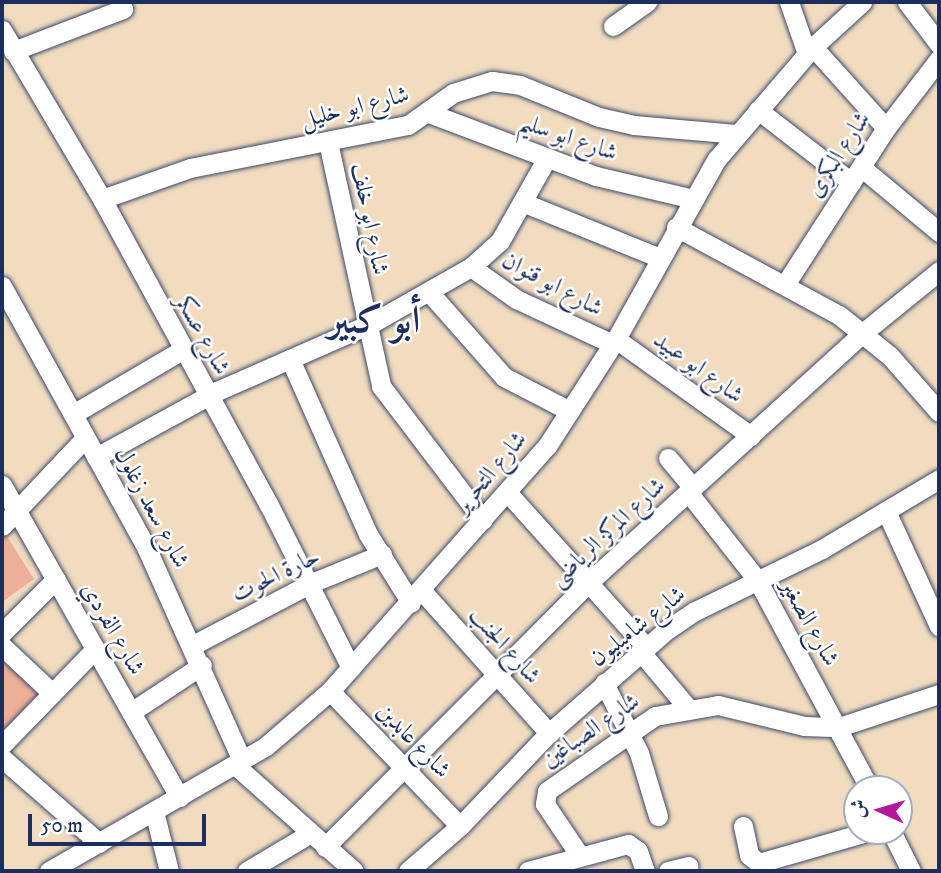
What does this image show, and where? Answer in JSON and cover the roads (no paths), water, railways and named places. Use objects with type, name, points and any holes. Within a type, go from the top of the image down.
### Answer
[{"type":"street","points":[[613,26],[648,2]]},
{"type":"street","points":[[789,2],[810,50],[886,128]]},
{"type":"street","name":"شارع التحرير","points":[[53,870],[238,763],[288,730],[330,691],[507,492],[570,411],[614,341],[693,199],[736,134],[810,50],[863,2]]},
{"type":"street","points":[[907,2],[939,44]]},
{"type":"street","points":[[6,40],[123,9]]},
{"type":"street","name":"شارع عسكر","points":[[6,40],[102,199],[309,584],[351,668]]},
{"type":"street","name":"شارع البكرى","points":[[786,283],[886,128],[939,59]]},
{"type":"street","name":"شارع ابو خليل","points":[[102,199],[180,171],[408,125],[429,113],[453,93],[492,81],[520,85],[598,117],[634,125],[736,134]]},
{"type":"street","points":[[758,110],[939,232]]},
{"type":"street","name":"شارع ابو سليم","points":[[429,113],[596,176],[693,199]]},
{"type":"street","name":"شارع ابو خلف","points":[[328,142],[374,369],[391,402],[483,520]]},
{"type":"street","points":[[96,457],[207,396],[365,327],[430,293],[471,267],[500,241],[547,158]]},
{"type":"street","points":[[522,202],[660,258]]},
{"type":"street","points":[[677,228],[786,283],[864,332],[939,412]]},
{"type":"street","name":"شارع ابو قنوان","points":[[471,267],[516,299],[614,341]]},
{"type":"street","name":"شارع المركز الرياضى","points":[[325,848],[588,583],[864,332],[939,271]]},
{"type":"street","points":[[430,293],[504,377],[570,411]]},
{"type":"street","name":"شارع سعد زغلول","points":[[5,298],[146,547],[202,666],[238,763]]},
{"type":"street","name":"شارع ابو عبيد","points":[[614,341],[751,436]]},
{"type":"street","points":[[73,414],[182,350]]},
{"type":"street","name":"شارع الجنب","points":[[290,359],[349,497],[382,554],[416,597],[497,674],[549,733]]},
{"type":"street","points":[[2,526],[85,438]]},
{"type":"street","name":"شارع الصغير","points":[[668,458],[758,581],[863,775]]},
{"type":"street","name":"شارع شامبليون","points":[[408,871],[460,826],[549,733],[642,649],[695,611],[758,581],[939,479]]},
{"type":"street","name":"شارع الفردي","points":[[2,485],[179,797]]},
{"type":"street","points":[[507,492],[588,583],[687,707]]},
{"type":"street","points":[[886,511],[939,626]]},
{"type":"street","name":"حارة الحوت","points":[[193,645],[309,584],[382,554]]},
{"type":"street","points":[[52,693],[2,635],[55,579]]},
{"type":"street","points":[[2,745],[94,649]]},
{"type":"street","points":[[131,712],[202,666]]},
{"type":"street","points":[[604,683],[630,732],[658,816]]},
{"type":"street","name":"شارع عابدين","points":[[330,691],[460,826]]},
{"type":"street","name":"شارع الصباغين","points":[[574,862],[545,804],[547,791],[655,716],[687,707],[718,705],[804,726],[839,727],[939,694]]},
{"type":"street","points":[[2,758],[99,843]]},
{"type":"street","points":[[238,763],[309,834],[354,871]]},
{"type":"street","points":[[154,811],[169,871]]},
{"type":"street","points":[[743,826],[749,855],[759,863],[843,839]]},
{"type":"street","points":[[247,871],[309,834]]},
{"type":"street","points":[[528,871],[574,862],[628,844],[638,851],[645,871]]},
{"type":"street","points":[[898,845],[911,871]]},
{"type":"street","points":[[668,871],[688,866]]},
{"type":"district","name":"أبو كبير","points":[[374,322]]}]
